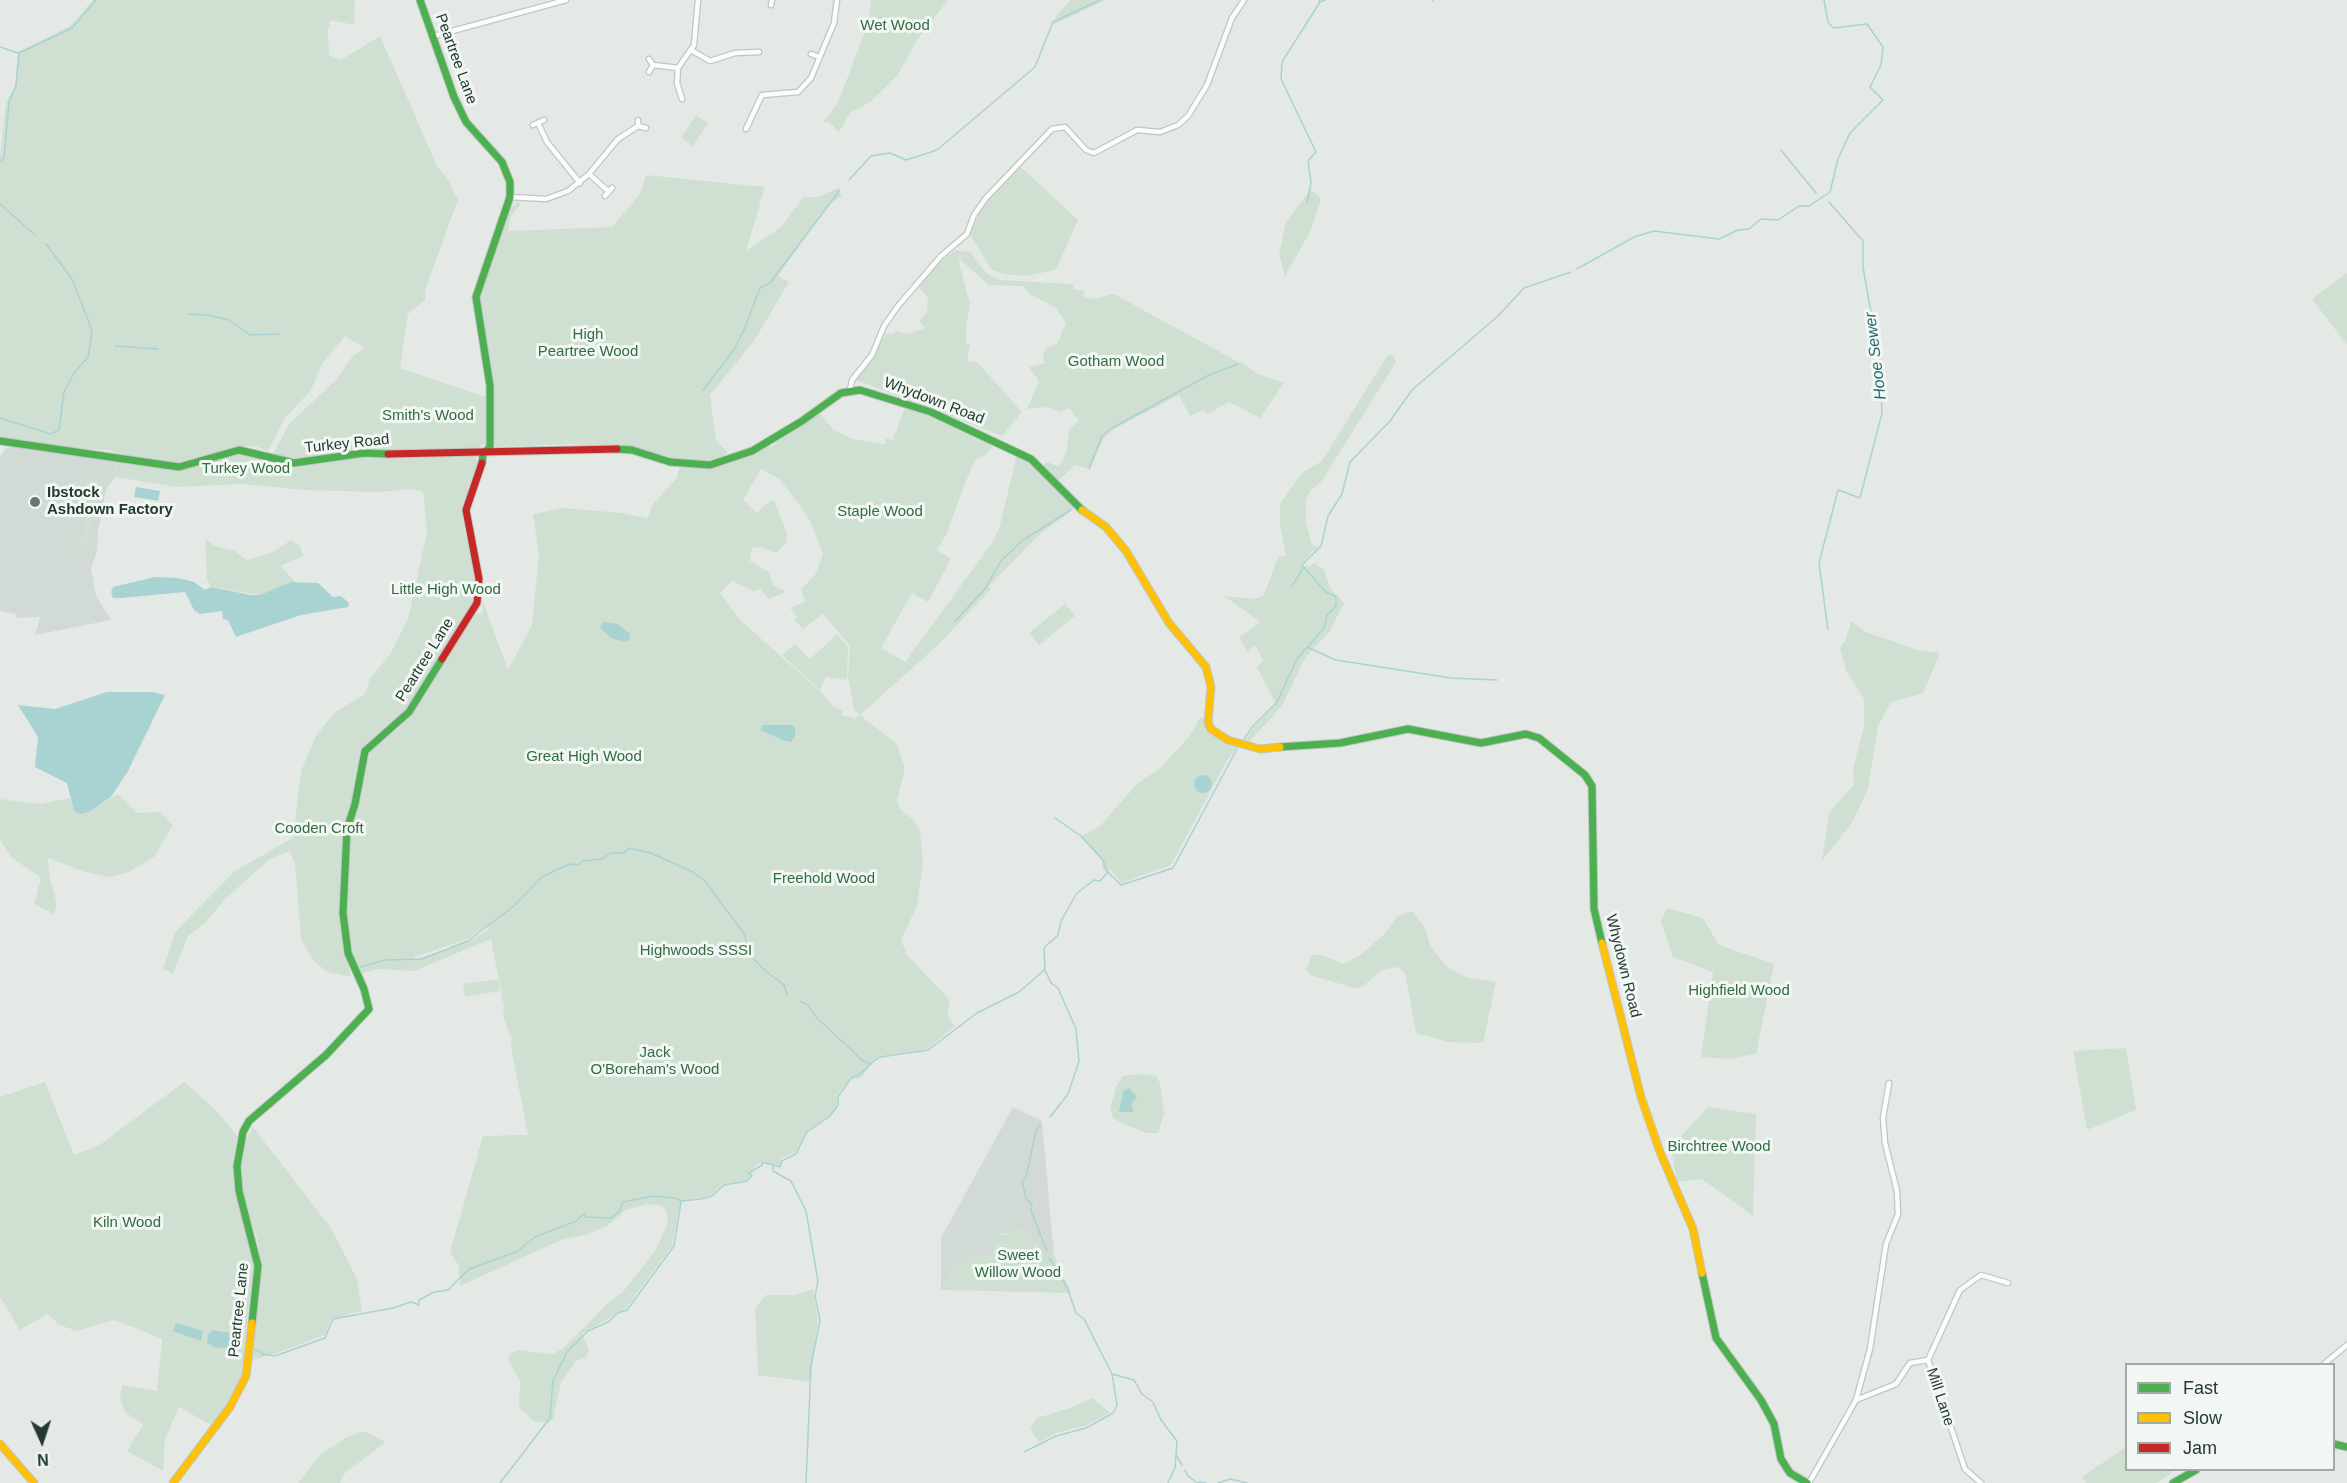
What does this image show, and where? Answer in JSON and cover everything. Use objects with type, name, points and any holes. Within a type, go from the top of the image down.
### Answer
[{"type":"street","name":"Peartree Lane","points":[[173,1483],[230,1407],[246,1376],[258,1266],[254,1239],[238,1191],[237,1166],[243,1132],[249,1121],[326,1055],[369,1009],[364,989],[348,953],[343,913],[347,829],[355,804],[365,751],[409,712],[477,603],[478,579],[466,510],[486,451],[490,447],[490,386],[476,297],[510,197],[510,182],[505,167],[466,122],[454,97],[420,0]]},
{"type":"street","points":[[434,36],[566,0]]},
{"type":"street","points":[[682,99],[678,68],[691,50],[696,37],[695,20],[698,0]]},
{"type":"street","points":[[746,129],[762,95],[798,92],[811,78],[837,14],[837,0]]},
{"type":"street","points":[[486,451],[590,448],[632,450],[670,462],[710,465],[752,451],[850,390],[852,380],[872,355],[884,326],[898,306],[941,256],[967,234],[974,215],[986,198],[1052,129],[1065,127],[1086,150],[1094,153],[1137,130],[1160,132],[1178,125],[1188,116],[1207,85],[1232,18],[1244,0]]},
{"type":"street","points":[[752,42],[752,50]]},
{"type":"street","points":[[691,50],[710,61],[752,50],[759,52]]},
{"type":"street","points":[[811,54],[819,57]]},
{"type":"street","points":[[649,59],[654,65],[678,68]]},
{"type":"street","points":[[649,72],[654,65]]},
{"type":"street","points":[[680,92],[688,89]]},
{"type":"street","points":[[741,116],[748,121]]},
{"type":"street","points":[[544,120],[536,124],[547,142],[580,183]]},
{"type":"street","points":[[638,120],[638,126]]},
{"type":"street","points":[[510,197],[546,199],[568,191],[589,174],[618,139],[638,126],[646,128]]},
{"type":"street","points":[[589,174],[608,192]]},
{"type":"street","name":"Whydown Road","points":[[850,390],[884,395],[931,412],[1031,459],[1077,507],[1107,527],[1126,551],[1169,623],[1201,658],[1210,676],[1208,722],[1211,729],[1241,745],[1260,749],[1340,743],[1408,729],[1481,743],[1526,734],[1539,738],[1556,750],[1591,782],[1594,794],[1594,909],[1641,1097],[1660,1152],[1693,1229],[1716,1338],[1761,1400],[1774,1424],[1781,1460],[1790,1473],[1808,1483]]},
{"type":"street","name":"Turkey Road","points":[[0,441],[179,467],[239,450],[294,463],[364,453],[421,455],[486,451]]},
{"type":"street","points":[[1808,1483],[1856,1400],[1870,1349],[1886,1244],[1898,1214],[1897,1191],[1885,1143],[1883,1118],[1889,1083]]},
{"type":"street","name":"Mill Lane","points":[[1981,1483],[1965,1469],[1928,1360],[1960,1290],[1981,1275],[2008,1283]]},
{"type":"street","points":[[2326,1363],[2347,1345]]},
{"type":"street","points":[[1856,1400],[1896,1384],[1910,1363],[1928,1360]]},
{"type":"street","points":[[0,1444],[34,1483]]},
{"type":"street","points":[[2173,1483],[2194,1471]]},
{"type":"shaded area","points":[[13,446],[116,460],[115,477],[106,490],[98,531],[97,551],[91,568],[96,596],[111,620],[35,635],[40,617],[17,618],[16,614],[0,611],[0,457],[5,449]]},
{"type":"shaded area","points":[[1013,1107],[1042,1121],[1054,1256],[1044,1256],[1027,1232],[1016,1227],[1010,1235],[1000,1233],[993,1255],[958,1261],[941,1290],[941,1238]]},
{"type":"green space","name":"Smith's Wood","points":[[93,0],[355,0],[354,25],[331,20],[328,30],[329,55],[341,60],[380,36],[438,168],[448,179],[458,200],[425,290],[425,300],[408,314],[400,368],[486,397],[488,429],[485,444],[476,448],[436,452],[371,450],[306,459],[275,456],[273,454],[289,424],[336,380],[352,357],[364,348],[345,336],[322,364],[311,390],[285,418],[268,451],[255,446],[239,446],[178,464],[153,462],[108,450],[44,447],[0,438],[0,157],[6,102],[15,86],[18,52],[70,26]]},
{"type":"green space","name":"Wet Wood","points":[[871,0],[948,0],[919,37],[897,76],[870,102],[850,113],[839,132],[829,122],[823,122],[837,104],[849,74],[869,20]]},
{"type":"green space","points":[[1070,0],[1105,0],[1053,25],[1057,15]]},
{"type":"green space","points":[[696,115],[708,123],[693,146],[681,138]]},
{"type":"green space","points":[[1021,167],[1078,220],[1056,270],[1026,276],[1003,274],[991,269],[970,234],[983,206]]},
{"type":"green space","name":"High Peartree Wood","points":[[646,175],[765,187],[746,251],[781,227],[804,197],[818,197],[838,188],[842,196],[827,206],[778,276],[789,282],[754,341],[710,395],[716,440],[727,452],[722,458],[706,462],[676,460],[625,447],[573,444],[497,447],[494,443],[493,410],[479,306],[488,263],[510,208],[518,202],[521,204],[511,216],[508,231],[612,227],[640,194]]},
{"type":"green space","points":[[1311,189],[1321,199],[1310,232],[1285,276],[1279,254],[1286,222]]},
{"type":"green space","name":"Gotham Wood","points":[[955,250],[970,252],[987,274],[1000,280],[1073,284],[1073,289],[1085,291],[1083,296],[1093,299],[1114,294],[1240,363],[1242,362],[1256,373],[1284,383],[1260,418],[1229,402],[1207,414],[1203,410],[1190,416],[1179,395],[1112,430],[1104,438],[1090,469],[1075,465],[1058,481],[1043,465],[1047,462],[1058,466],[1061,463],[1067,451],[1069,429],[1079,421],[1069,408],[1060,412],[1048,407],[1027,409],[1039,381],[1029,367],[1045,363],[1043,354],[1046,348],[1057,344],[1066,323],[1056,308],[1030,294],[1023,286],[989,285],[958,258],[970,304],[966,329],[966,343],[970,344],[967,361],[978,363],[1022,412],[1002,436],[856,380],[886,334],[894,334],[896,331],[909,334],[925,328],[919,321],[927,312],[928,298],[919,287],[937,265]]},
{"type":"green space","points":[[2347,273],[2347,345],[2312,299]]},
{"type":"green space","points":[[1393,355],[1396,362],[1321,482],[1310,491],[1306,500],[1306,522],[1312,545],[1319,547],[1301,565],[1309,567],[1314,563],[1324,570],[1331,589],[1344,603],[1330,631],[1305,658],[1282,706],[1248,743],[1244,742],[1254,727],[1276,704],[1257,667],[1263,660],[1255,645],[1248,652],[1239,637],[1260,622],[1224,596],[1255,599],[1264,595],[1278,557],[1286,556],[1280,525],[1280,504],[1302,473],[1322,461],[1387,356]]},
{"type":"green space","name":"Highwoods SSSI","points":[[906,404],[995,443],[986,455],[975,460],[965,483],[947,533],[937,550],[951,559],[928,602],[912,593],[881,648],[905,662],[992,543],[1000,526],[1017,454],[1028,460],[1075,508],[1040,534],[989,586],[991,589],[938,645],[860,715],[896,743],[905,768],[897,801],[900,809],[913,819],[920,831],[923,862],[917,906],[901,940],[907,955],[947,997],[950,1004],[947,1014],[955,1026],[927,1049],[880,1056],[874,1059],[862,1077],[851,1079],[848,1085],[845,1084],[837,1096],[837,1105],[830,1115],[807,1131],[796,1152],[782,1158],[779,1166],[762,1161],[749,1172],[751,1176],[747,1180],[723,1184],[711,1195],[681,1200],[672,1246],[626,1308],[582,1334],[589,1350],[586,1357],[576,1361],[561,1383],[553,1419],[548,1423],[534,1421],[519,1408],[520,1380],[508,1360],[511,1353],[518,1350],[552,1354],[564,1348],[609,1302],[622,1293],[655,1251],[668,1223],[666,1210],[662,1206],[647,1204],[626,1210],[607,1226],[586,1235],[561,1240],[460,1286],[459,1266],[450,1252],[483,1136],[528,1135],[511,1047],[512,1039],[503,1017],[504,1007],[491,939],[414,971],[378,969],[363,973],[357,970],[351,955],[345,914],[349,832],[368,753],[402,725],[415,708],[474,614],[483,613],[482,599],[508,670],[532,625],[539,554],[533,514],[563,508],[621,513],[648,518],[653,504],[677,478],[679,468],[722,466],[748,457],[768,446],[774,446],[777,441],[819,413],[834,430],[852,439],[885,444],[886,438],[893,440]],"holes":[[[761,469],[779,479],[792,495],[810,521],[823,554],[815,575],[801,589],[805,602],[790,608],[797,617],[794,620],[803,629],[823,614],[850,646],[848,676],[854,709],[860,715],[856,719],[841,715],[843,711],[833,706],[820,691],[740,620],[720,593],[732,581],[753,591],[760,589],[769,599],[786,592],[773,585],[769,572],[750,561],[752,548],[760,547],[776,553],[786,543],[787,534],[774,500],[769,501],[757,513],[743,500]],[[488,925],[489,929],[468,942],[414,960],[414,957],[467,939]]]},
{"type":"green space","name":"Little High Wood","points":[[240,453],[266,458],[292,468],[370,456],[412,458],[472,454],[480,464],[463,509],[464,528],[475,573],[475,600],[407,711],[364,748],[356,774],[353,804],[343,840],[341,925],[351,977],[327,972],[313,960],[301,939],[295,865],[290,851],[270,859],[224,900],[207,921],[188,936],[173,974],[163,969],[176,931],[235,871],[293,838],[301,771],[316,736],[334,713],[365,694],[370,678],[391,653],[408,619],[427,532],[423,492],[411,489],[379,492],[305,490],[241,484],[178,487],[115,477],[116,460],[179,469]]},
{"type":"green space","points":[[81,478],[110,478],[98,491],[87,543],[83,549],[70,546],[70,542],[82,538],[85,523],[75,515],[76,510],[86,510],[92,491],[80,488]]},
{"type":"green space","points":[[205,538],[215,546],[235,551],[247,560],[275,551],[291,540],[300,546],[303,556],[280,566],[297,583],[291,582],[260,595],[211,587],[207,579]]},
{"type":"green space","points":[[1065,604],[1075,616],[1039,645],[1029,633]]},
{"type":"green space","points":[[1851,621],[1866,632],[1918,650],[1940,653],[1923,693],[1891,702],[1878,726],[1868,789],[1853,821],[1822,861],[1829,813],[1854,784],[1853,769],[1864,727],[1864,699],[1846,671],[1840,648],[1846,639]]},
{"type":"green space","points":[[837,634],[848,647],[847,680],[826,677],[820,690],[782,655],[795,644],[810,659]]},
{"type":"green space","points":[[1200,718],[1205,719],[1215,735],[1237,748],[1226,762],[1171,865],[1121,883],[1111,870],[1106,872],[1102,869],[1102,860],[1080,837],[1100,826],[1137,784],[1159,769],[1189,737]]},
{"type":"green space","points":[[118,794],[137,813],[160,812],[173,825],[154,857],[127,873],[109,877],[85,872],[48,858],[50,879],[57,904],[54,914],[34,904],[41,878],[11,857],[0,840],[0,799],[40,804],[70,798],[74,811],[89,812]]},
{"type":"green space","name":"Highfield Wood","points":[[1667,908],[1703,918],[1719,945],[1774,964],[1756,1054],[1728,1059],[1701,1057],[1713,972],[1673,957],[1661,922]]},
{"type":"green space","points":[[1412,911],[1425,928],[1430,946],[1448,968],[1466,977],[1496,982],[1483,1043],[1449,1042],[1416,1033],[1405,973],[1399,967],[1382,970],[1362,987],[1354,988],[1310,975],[1306,970],[1312,955],[1321,955],[1344,964],[1362,954],[1384,934],[1398,916]]},
{"type":"green space","points":[[498,979],[500,991],[465,997],[463,984]]},
{"type":"green space","points":[[2126,1048],[2136,1110],[2087,1130],[2073,1051]]},
{"type":"green space","points":[[1143,1074],[1156,1076],[1160,1083],[1164,1114],[1158,1133],[1147,1133],[1122,1123],[1113,1118],[1110,1109],[1116,1087],[1123,1076]]},
{"type":"green space","name":"Kiln Wood","points":[[45,1082],[74,1155],[101,1144],[184,1082],[216,1110],[237,1136],[234,1166],[255,1267],[246,1329],[244,1373],[237,1391],[211,1425],[179,1407],[165,1439],[163,1471],[127,1451],[143,1425],[125,1412],[120,1398],[122,1385],[157,1391],[162,1339],[115,1320],[77,1331],[59,1325],[48,1314],[20,1330],[0,1297],[0,1097]]},
{"type":"green space","name":"Birchtree Wood","points":[[1708,1107],[1756,1114],[1753,1216],[1702,1179],[1677,1182],[1671,1147]]},
{"type":"green space","points":[[253,1127],[331,1228],[357,1279],[362,1311],[331,1319],[325,1335],[251,1360],[251,1335],[261,1265],[257,1239],[242,1191],[240,1166],[244,1143]]},
{"type":"green space","name":"Sweet Willow Wood","points":[[1015,1227],[1027,1232],[1044,1256],[1054,1256],[1071,1293],[941,1290],[958,1261],[978,1253],[985,1257],[993,1255],[997,1246],[991,1239],[992,1234],[1010,1235]]},
{"type":"green space","points":[[813,1289],[818,1320],[810,1382],[758,1375],[755,1308],[766,1295],[794,1295]]},
{"type":"green space","points":[[1092,1398],[1110,1413],[1085,1426],[1056,1433],[1039,1442],[1030,1429],[1037,1418],[1070,1408]]},
{"type":"green space","points":[[364,1431],[386,1442],[344,1474],[340,1483],[298,1483],[319,1456],[345,1438]]},
{"type":"green space","points":[[2125,1448],[2125,1471],[2171,1471],[2172,1473],[2156,1483],[2086,1483],[2082,1477]]},
{"type":"water","points":[[136,487],[160,491],[158,501],[134,497]]},
{"type":"water","points":[[155,577],[178,578],[194,582],[205,590],[211,587],[251,595],[260,595],[291,582],[318,583],[333,597],[341,596],[349,603],[348,607],[301,615],[236,637],[228,620],[223,619],[222,611],[200,614],[194,610],[185,592],[113,598],[111,592],[113,587]]},
{"type":"water","points":[[603,622],[618,624],[630,634],[630,639],[626,642],[611,638],[600,628]]},
{"type":"water","points":[[107,692],[153,692],[165,695],[128,771],[111,797],[89,812],[80,814],[74,811],[67,783],[35,767],[38,737],[18,705],[55,709]]},
{"type":"water","points":[[763,725],[792,725],[795,727],[795,736],[791,742],[783,740],[760,730]]},
{"type":"water","points":[[1203,775],[1209,778],[1212,784],[1209,790],[1203,793],[1197,790],[1194,784],[1197,778]]},
{"type":"water","points":[[1129,1088],[1137,1097],[1131,1105],[1134,1112],[1119,1112],[1123,1091]]},
{"type":"water","points":[[176,1323],[203,1331],[201,1341],[173,1331]]},
{"type":"water","points":[[213,1330],[231,1333],[231,1349],[214,1347],[207,1343],[208,1335]]},
{"type":"waterway","points":[[0,161],[4,158],[9,102],[16,86],[19,53],[72,28],[96,0]]},
{"type":"waterway","points":[[849,180],[871,156],[890,153],[906,160],[937,150],[1035,67],[1053,22],[1100,0]]},
{"type":"waterway","points":[[1319,0],[1320,2],[1325,0]]},
{"type":"waterway","points":[[1577,269],[1634,237],[1654,231],[1719,239],[1738,230],[1749,229],[1761,219],[1778,220],[1799,206],[1809,206],[1830,192],[1838,159],[1850,133],[1883,100],[1870,87],[1881,65],[1883,47],[1867,24],[1833,28],[1828,22],[1824,0]]},
{"type":"waterway","points":[[1307,203],[1311,182],[1308,161],[1316,152],[1281,79],[1282,62],[1320,2]]},
{"type":"waterway","points":[[0,47],[18,53]]},
{"type":"waterway","points":[[1781,150],[1816,193]]},
{"type":"waterway","points":[[703,390],[733,351],[744,330],[760,288],[770,283],[840,190]]},
{"type":"waterway","name":"Hooe Sewer","points":[[1828,630],[1819,563],[1838,490],[1860,498],[1882,413],[1880,364],[1863,267],[1863,241],[1829,202]]},
{"type":"waterway","points":[[0,204],[35,235]]},
{"type":"waterway","points":[[0,418],[51,434],[59,430],[64,392],[74,373],[88,357],[92,332],[89,322],[72,279],[46,244]]},
{"type":"waterway","points":[[1244,739],[1253,726],[1277,702],[1297,659],[1324,628],[1327,615],[1336,606],[1336,597],[1326,592],[1302,565],[1321,546],[1328,516],[1342,494],[1350,462],[1390,421],[1412,390],[1498,316],[1524,288],[1571,272]]},
{"type":"waterway","points":[[187,314],[209,315],[229,320],[250,335],[279,334]]},
{"type":"waterway","points":[[115,346],[158,349]]},
{"type":"waterway","points":[[1089,468],[1102,436],[1112,428],[1209,375],[1238,364]]},
{"type":"waterway","points":[[955,621],[985,589],[1001,561],[1023,540],[1071,510]]},
{"type":"waterway","points":[[1292,586],[1303,569]]},
{"type":"waterway","points":[[1307,647],[1336,660],[1451,678],[1497,680]]},
{"type":"waterway","points":[[255,1349],[263,1354],[275,1356],[325,1338],[333,1319],[393,1308],[411,1302],[419,1305],[419,1300],[434,1292],[448,1290],[469,1269],[518,1251],[535,1237],[576,1221],[585,1213],[585,1217],[611,1218],[620,1211],[623,1202],[653,1196],[675,1198],[681,1201],[701,1199],[712,1196],[724,1185],[747,1181],[752,1176],[749,1173],[762,1165],[762,1162],[780,1167],[782,1161],[796,1154],[807,1132],[830,1116],[838,1105],[838,1097],[851,1078],[859,1075],[875,1060],[880,1057],[928,1050],[977,1013],[1019,992],[1041,973],[1045,969],[1044,948],[1058,935],[1061,921],[1077,893],[1094,880],[1100,881],[1108,872],[1121,885],[1173,868],[1237,749]]},
{"type":"waterway","points":[[1055,818],[1081,836],[1103,860],[1107,872]]},
{"type":"waterway","points":[[360,967],[385,960],[422,959],[468,941],[515,905],[542,877],[569,864],[578,865],[583,861],[602,859],[611,853],[624,853],[629,848],[651,853],[691,871],[704,880],[745,935],[747,952],[764,970],[784,985],[787,994]]},
{"type":"waterway","points":[[733,958],[746,952]]},
{"type":"waterway","points":[[1045,970],[1051,983],[1058,988],[1076,1029],[1079,1061],[1068,1094],[1050,1117]]},
{"type":"waterway","points":[[800,1001],[808,1005],[817,1018],[862,1060],[871,1064]]},
{"type":"waterway","points":[[1040,1125],[1036,1130],[1026,1178],[1022,1182],[1047,1251]]},
{"type":"waterway","points":[[773,1167],[773,1171],[791,1181],[806,1211],[818,1281],[815,1296],[820,1320],[811,1366],[806,1483]]},
{"type":"waterway","points":[[500,1483],[550,1418],[553,1381],[567,1352],[588,1331],[627,1310],[674,1246],[681,1202]]},
{"type":"waterway","points":[[1049,1258],[1067,1287],[1076,1313],[1084,1319],[1112,1374],[1134,1380],[1142,1394],[1153,1402],[1161,1420],[1177,1441],[1175,1468],[1168,1483]]},
{"type":"waterway","points":[[233,1342],[241,1343]]},
{"type":"waterway","points":[[1024,1452],[1056,1436],[1086,1428],[1113,1413],[1117,1405],[1112,1374]]},
{"type":"waterway","points":[[1176,1455],[1182,1465]]},
{"type":"waterway","points":[[1185,1470],[1188,1476],[1196,1482],[1206,1483]]},
{"type":"waterway","points":[[1218,1483],[1230,1479],[1247,1483]]},
{"type":"traffic: fast","points":[[420,0],[454,97],[466,122],[502,162],[510,182],[510,197],[476,297],[490,386],[490,447],[483,454],[482,463]]},
{"type":"traffic: fast","points":[[617,449],[632,450],[670,462],[710,465],[752,451],[802,421],[841,393],[860,390],[931,412],[1031,459],[1082,510]]},
{"type":"traffic: fast","points":[[0,441],[179,467],[239,450],[294,463],[364,453],[388,454]]},
{"type":"traffic: fast","points":[[252,1323],[258,1266],[239,1191],[237,1166],[243,1132],[249,1121],[326,1055],[369,1009],[364,989],[348,953],[343,913],[347,829],[355,804],[365,751],[409,712],[442,659]]},
{"type":"traffic: fast","points":[[1280,747],[1340,743],[1408,729],[1481,743],[1526,734],[1539,738],[1585,775],[1592,786],[1594,909],[1602,943]]},
{"type":"traffic: fast","points":[[1702,1273],[1716,1338],[1761,1400],[1774,1424],[1781,1459],[1790,1473],[1807,1483]]},
{"type":"traffic: fast","points":[[2335,1444],[2347,1447]]},
{"type":"traffic: fast","points":[[2173,1483],[2194,1471]]},
{"type":"traffic: slow","points":[[1082,510],[1106,527],[1126,551],[1169,623],[1206,667],[1211,687],[1208,722],[1211,729],[1228,740],[1260,749],[1280,747]]},
{"type":"traffic: slow","points":[[1602,943],[1641,1097],[1660,1152],[1693,1229],[1702,1273]]},
{"type":"traffic: slow","points":[[173,1483],[230,1407],[246,1376],[252,1323]]},
{"type":"traffic: slow","points":[[0,1444],[34,1483]]},
{"type":"traffic: jam","points":[[388,454],[617,449]]},
{"type":"traffic: jam","points":[[442,659],[477,603],[479,579],[466,510],[482,463]]},
{"type":"place","name":"Ibstock Ashdown Factory","points":[[35,502]]},
{"type":"park label","name":"Turkey Wood","points":[[246,469]]},
{"type":"park label","name":"Staple Wood","points":[[880,512]]},
{"type":"park label","name":"Great High Wood","points":[[584,757]]},
{"type":"park label","name":"Cooden Croft","points":[[319,829]]},
{"type":"park label","name":"Freehold Wood","points":[[824,879]]},
{"type":"park label","name":"Jack O'Boreham's Wood","points":[[655,1062]]}]
